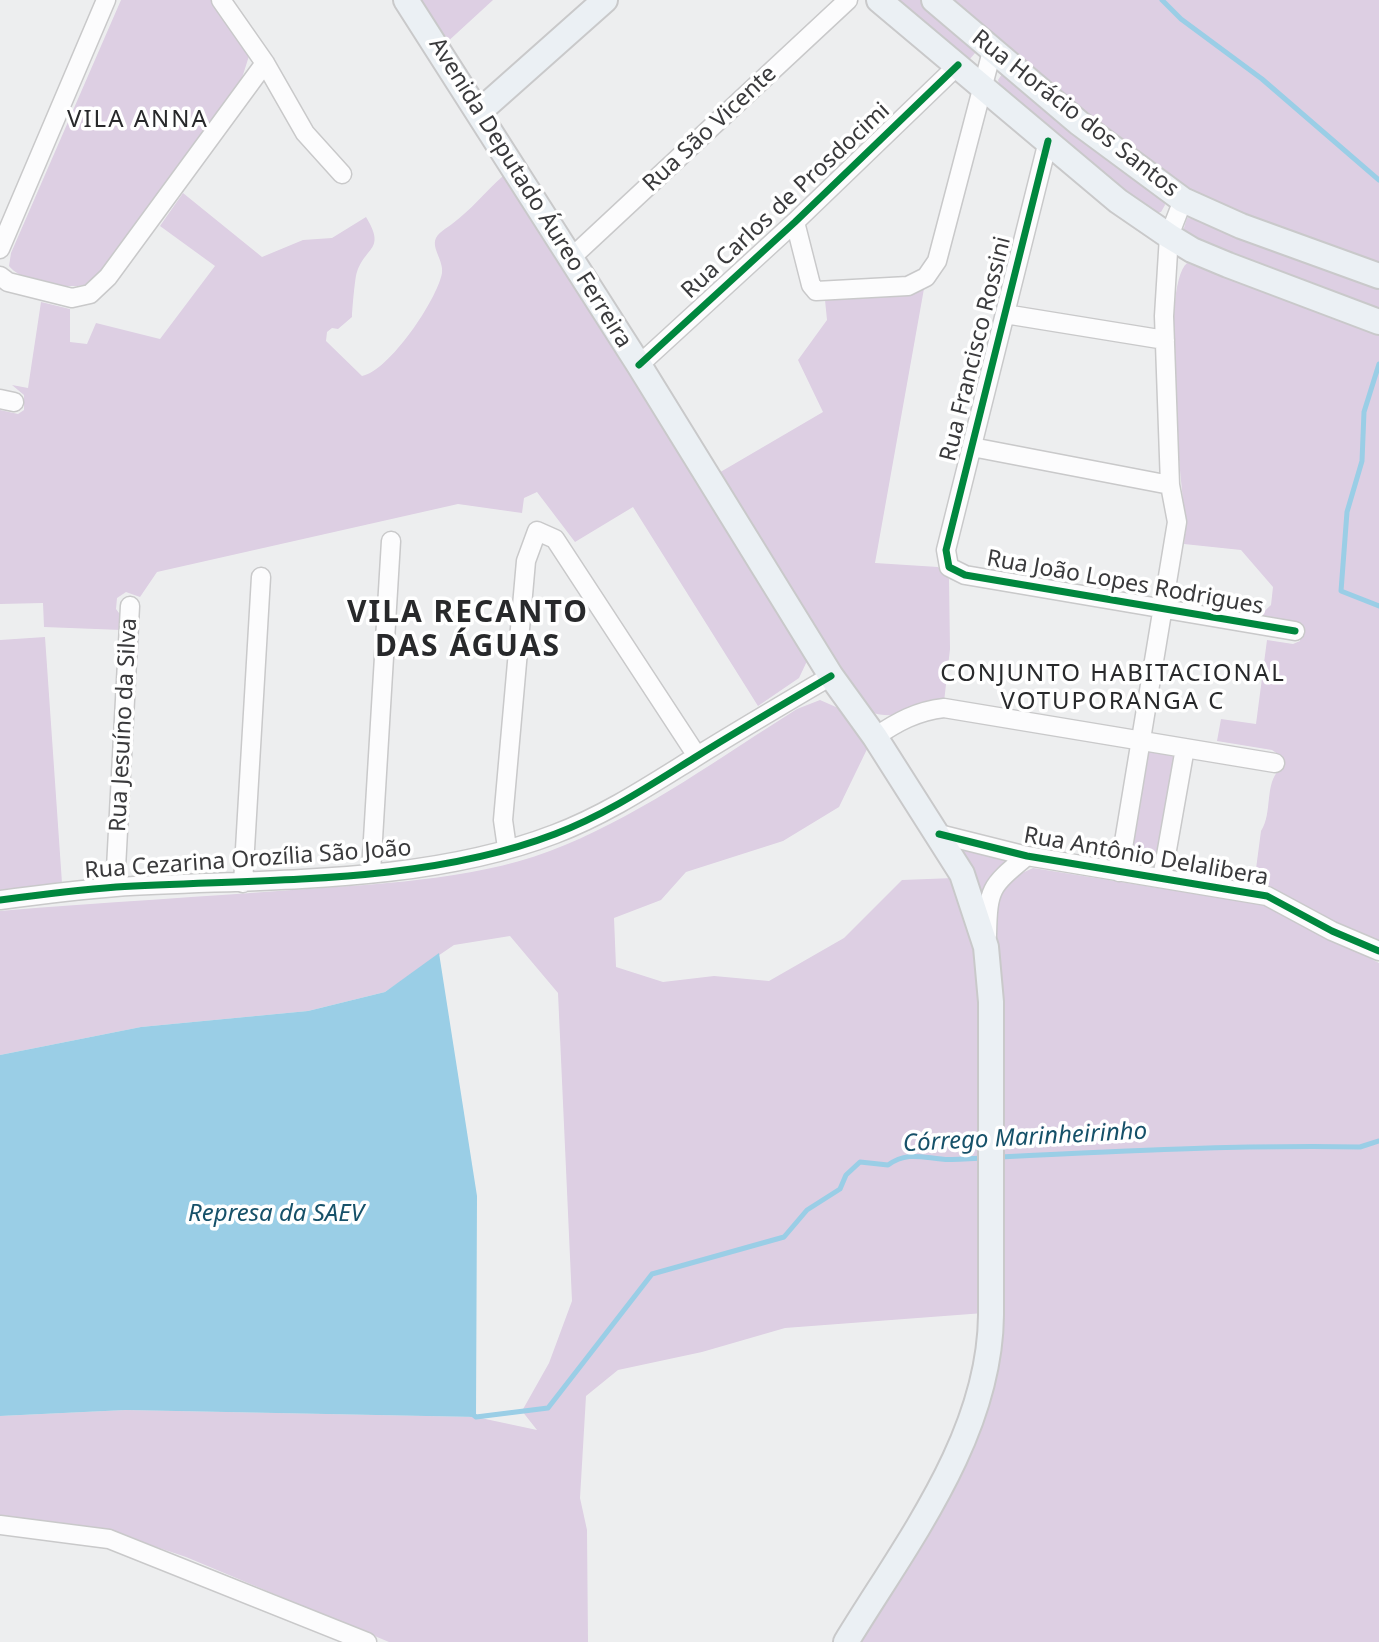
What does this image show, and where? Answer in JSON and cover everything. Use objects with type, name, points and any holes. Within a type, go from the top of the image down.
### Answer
[{"type":"main road","name":"Avenida Deputado Áureo Ferreira","points":[[406,0],[639,365],[831,676],[939,834],[962,874],[986,947],[990,1002],[991,1343],[982,1390],[940,1487],[846,1642]]},
{"type":"main road","points":[[480,113],[605,0]]},
{"type":"main road","name":"Rua Horácio dos Santos","points":[[879,0],[1118,201],[1169,236],[1192,250],[1228,265],[1378,321]]},
{"type":"main road","name":"Rua Horácio dos Santos","points":[[934,0],[1079,122],[1183,200],[1241,226],[1379,276]]},
{"type":"street","points":[[0,249],[106,0]]},
{"type":"street","points":[[220,0],[265,63],[305,133],[342,174]]},
{"type":"street","name":"Rua São Vicente","points":[[571,258],[848,0]]},
{"type":"street","points":[[795,222],[811,285],[816,291],[908,286],[926,277],[937,261],[992,51]]},
{"type":"street","points":[[0,276],[8,282],[72,298],[90,294],[108,277],[265,63]]},
{"type":"street","name":"Rua Carlos de Prosdocimi","points":[[639,365],[795,222],[958,65]]},
{"type":"street","name":"Rua Francisco Rossini","points":[[949,567],[946,550],[1048,141]]},
{"type":"street","points":[[1119,872],[1177,522],[1170,485],[1165,340],[1169,236],[1183,200]]},
{"type":"street","points":[[1005,314],[1165,340]]},
{"type":"street","points":[[972,447],[1170,485]]},
{"type":"street","points":[[507,848],[503,820],[526,561],[537,531],[555,539],[697,756]]},
{"type":"street","points":[[370,872],[391,541]]},
{"type":"street","name":"Rua João Lopes Rodrigues","points":[[949,567],[965,575],[1164,611],[1295,631]]},
{"type":"street","points":[[243,883],[261,577]]},
{"type":"street","name":"Rua Jesuíno da Silva","points":[[115,887],[130,606]]},
{"type":"street","name":"Rua Cezarina Orozília São João","points":[[0,900],[115,887],[243,883],[370,872],[427,866],[507,848],[555,834],[621,803],[831,676]]},
{"type":"street","points":[[875,737],[900,720],[925,710],[944,708],[1275,763]]},
{"type":"street","points":[[1162,878],[1185,748]]},
{"type":"street","name":"Rua Antônio Delalibera","points":[[939,834],[1027,856],[1266,896],[1332,931],[1379,951]]},
{"type":"street","points":[[986,947],[989,895],[997,881],[1027,856]]},
{"type":"street","points":[[0,1525],[109,1539],[367,1642]]},
{"type":"shaded area","points":[[121,0],[213,0],[249,56],[242,78],[92,283],[61,286],[36,281],[9,266],[11,253]]},
{"type":"shaded area","points":[[415,0],[493,0],[444,45]]},
{"type":"shaded area","points":[[896,0],[922,0],[974,45],[976,52],[969,60],[964,60]]},
{"type":"shaded area","points":[[945,0],[1379,0],[1379,268],[1187,194]]},
{"type":"shaded area","points":[[1002,74],[1010,77],[1164,198],[1165,205],[1161,212],[1156,213],[1125,192],[1001,91],[998,80]]},
{"type":"shaded area","points":[[503,176],[507,177],[808,659],[799,678],[758,706],[633,507],[575,542],[537,492],[524,498],[522,513],[458,504],[157,572],[140,597],[126,592],[117,598],[116,609],[122,617],[122,630],[44,627],[43,603],[0,604],[0,410],[18,414],[24,410],[24,395],[12,385],[28,388],[41,302],[70,309],[70,342],[87,344],[96,323],[160,339],[215,266],[160,226],[183,193],[262,257],[303,240],[332,238],[366,217],[372,228],[374,242],[357,272],[352,317],[338,329],[332,328],[327,332],[326,341],[362,376],[385,362],[398,348],[431,300],[442,273],[435,246],[437,236]]},
{"type":"shaded area","points":[[1187,218],[1200,219],[1379,287],[1379,313],[1194,240],[1183,231]]},
{"type":"shaded area","points":[[1187,263],[1379,336],[1379,943],[1336,926],[1270,887],[1254,884],[1261,831],[1267,816],[1272,782],[1280,769],[1281,756],[1272,750],[1217,741],[1221,719],[1256,724],[1267,640],[1293,644],[1300,641],[1301,628],[1258,617],[1271,605],[1273,587],[1241,550],[1184,544],[1186,525],[1173,346],[1174,308],[1179,280]]},
{"type":"shaded area","points":[[925,283],[875,563],[938,567],[949,579],[950,649],[944,702],[907,713],[889,715],[870,712],[717,474],[823,412],[798,360],[827,320],[825,300],[909,292]]},
{"type":"shaded area","points":[[45,637],[62,883],[0,890],[0,640]]},
{"type":"shaded area","points":[[820,700],[845,711],[870,743],[839,807],[783,841],[686,872],[661,900],[614,918],[616,967],[663,982],[714,976],[769,981],[844,938],[902,880],[954,878],[979,947],[984,1313],[785,1328],[702,1352],[618,1370],[586,1396],[580,1498],[587,1530],[588,1642],[389,1642],[186,1557],[112,1532],[0,1517],[0,1416],[126,1410],[476,1417],[537,1430],[522,1411],[549,1363],[572,1301],[558,993],[510,936],[454,945],[385,992],[308,1011],[141,1027],[0,1055],[0,911],[404,881],[503,865],[565,845],[625,816],[684,782],[797,709]]},
{"type":"shaded area","points":[[1152,747],[1173,751],[1175,756],[1158,860],[1151,866],[1131,864],[1127,859],[1147,753]]},
{"type":"shaded area","points":[[956,843],[999,855],[1006,862],[991,876],[981,894]]},
{"type":"shaded area","points":[[1033,868],[1265,905],[1379,963],[1379,1642],[856,1642],[997,1343],[1004,1195],[995,915],[1003,891],[1011,881]]},
{"type":"water","name":"Represa da SAEV","points":[[439,953],[477,1196],[476,1417],[126,1410],[0,1416],[0,1055],[141,1027],[308,1011],[385,992]]},
{"type":"waterway","points":[[1162,0],[1181,19],[1262,79],[1379,180]]},
{"type":"waterway","points":[[1379,364],[1364,412],[1362,461],[1347,512],[1341,591],[1379,606]]},
{"type":"waterway","name":"Córrego Marinheirinho","points":[[998,1157],[1224,1148],[1360,1147],[1379,1141]]},
{"type":"waterway","name":"Córrego Marinheirinho","points":[[471,1413],[476,1417],[548,1408],[652,1274],[784,1237],[807,1210],[840,1189],[846,1175],[860,1162],[888,1165],[901,1158],[913,1156],[952,1160],[985,1158]]},
{"type":"cycle path","points":[[639,365],[795,222],[958,65]]},
{"type":"cycle path","points":[[1048,141],[946,550],[949,567],[965,575],[1295,631]]},
{"type":"cycle path","points":[[0,900],[116,887],[338,877],[449,863],[503,851],[555,834],[609,809],[831,676]]},
{"type":"cycle path","points":[[939,834],[1027,856],[1267,896],[1332,931],[1379,951]]},
{"type":"district","name":"VILA ANNA","points":[[138,120]]},
{"type":"district","name":"VILA RECANTO DAS ÁGUAS","points":[[468,630]]},
{"type":"district","name":"CONJUNTO HABITACIONAL VOTUPORANGA C","points":[[1113,688]]}]
